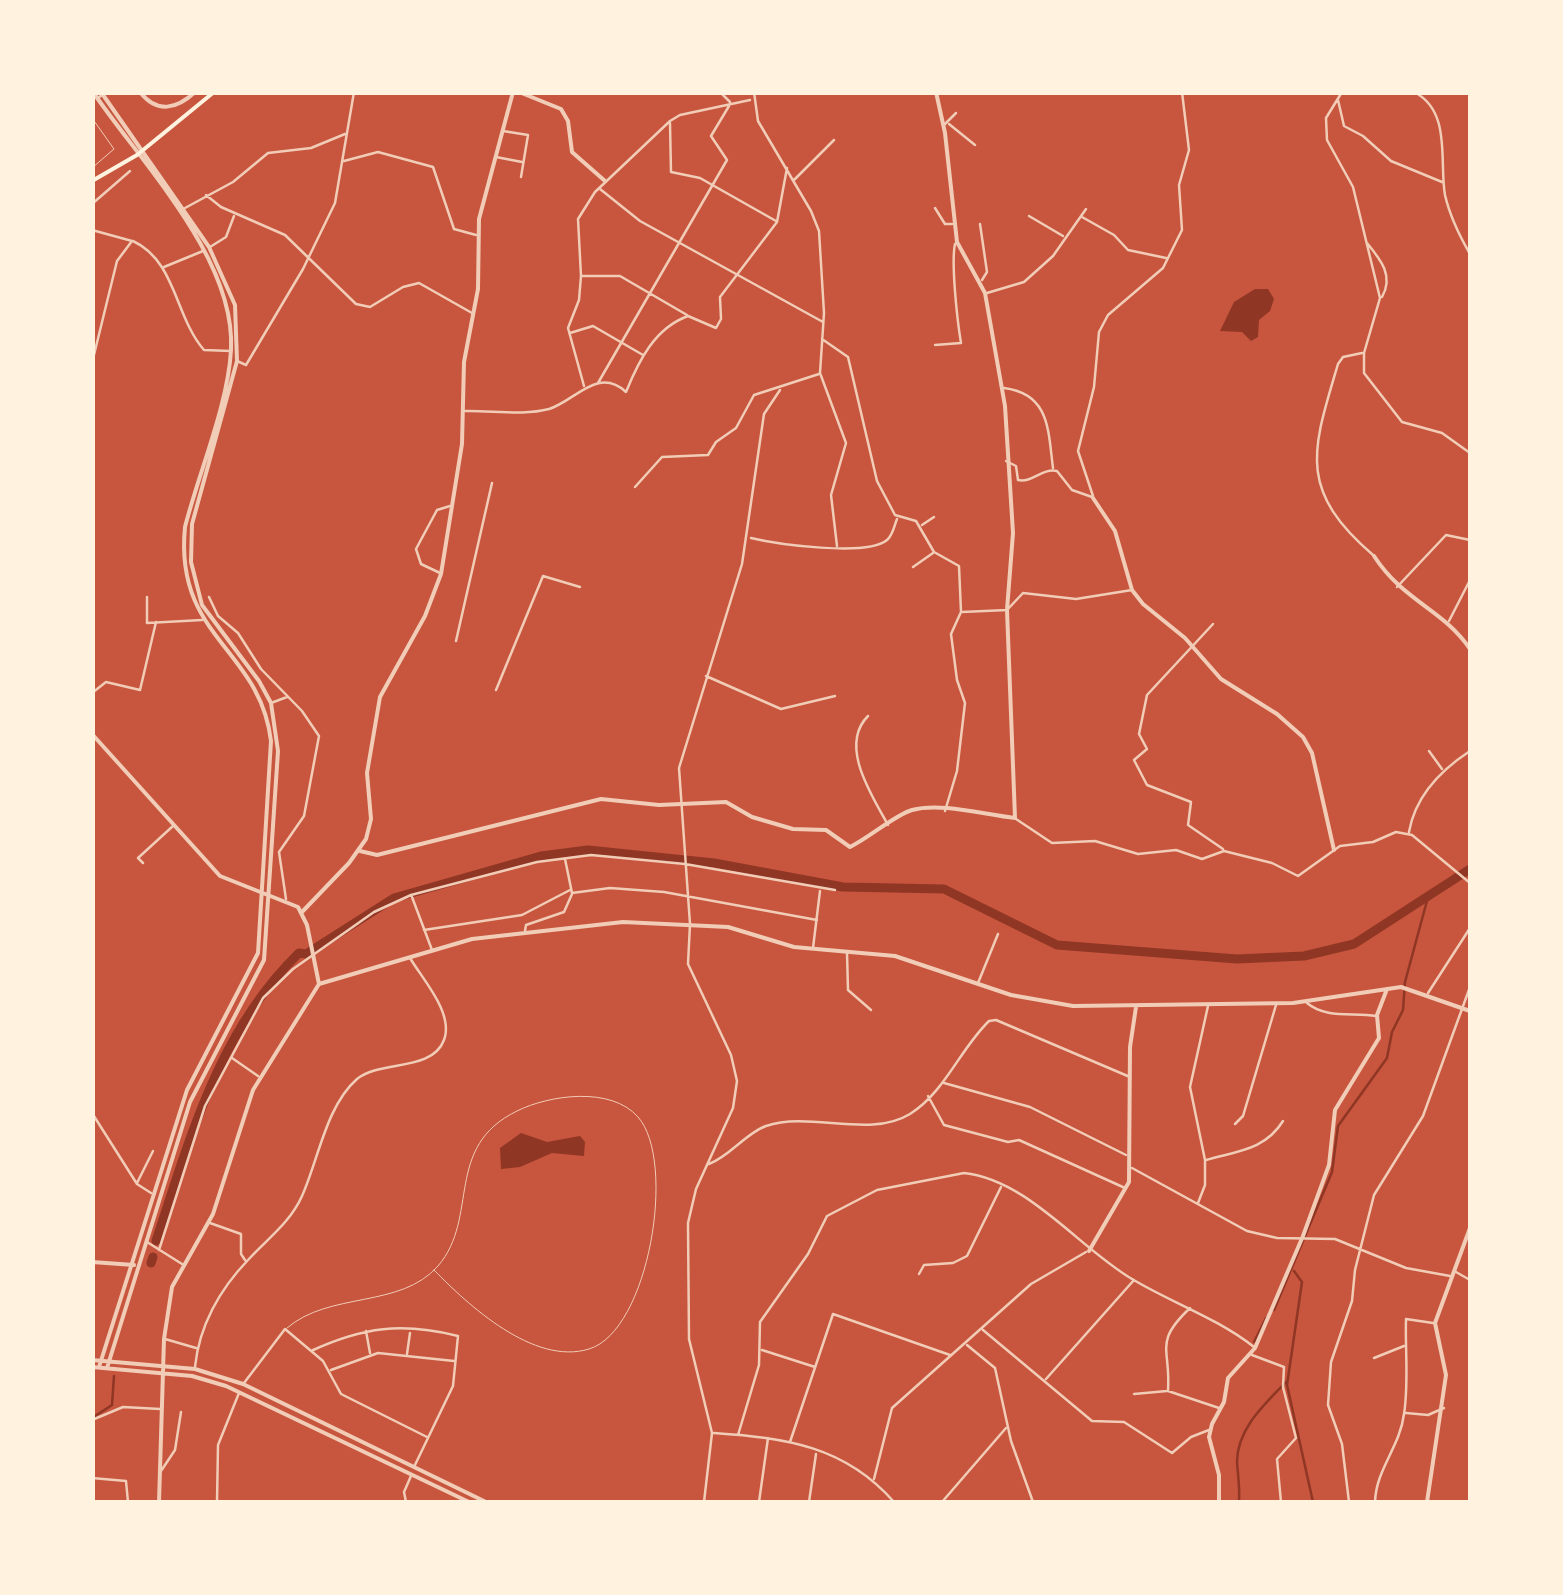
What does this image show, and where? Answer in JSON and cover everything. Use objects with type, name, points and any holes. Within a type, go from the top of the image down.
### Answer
[{"type":"main road","points":[[92,181],[137,155],[214,92]]},
{"type":"street","points":[[92,92],[100,96],[143,150],[184,209],[235,305],[237,361],[196,512],[190,562],[202,605],[271,703],[278,751],[264,960],[190,1102],[146,1241],[96,1364],[192,1376],[242,1388],[469,1502]]},
{"type":"street","points":[[140,92],[158,106],[174,107],[196,92]]},
{"type":"street","points":[[182,92],[187,100]]},
{"type":"street","points":[[237,361],[246,365],[335,202],[354,92]]},
{"type":"street","points":[[302,912],[360,851],[371,819],[367,773],[380,697],[394,664],[420,627],[441,574],[453,506],[478,235],[494,157],[516,92],[561,108],[568,122],[572,152],[605,182]]},
{"type":"street","points":[[720,92],[732,104]]},
{"type":"street","points":[[598,384],[727,160],[711,136],[732,104],[734,92]]},
{"type":"street","points":[[754,92],[758,121],[816,221],[823,322],[820,373],[846,443],[831,495],[837,546]]},
{"type":"street","points":[[917,92],[935,92],[947,125],[956,242],[985,294],[1003,388],[1013,532],[1007,610],[1015,818]]},
{"type":"street","points":[[1182,92],[1189,159],[1179,185],[1182,230],[1163,268],[1108,316],[1099,332],[1094,387],[1078,451],[1094,498],[1115,531],[1132,590],[1220,679],[1277,714],[1303,737],[1312,753],[1334,850]]},
{"type":"street","points":[[1414,92],[1426,100],[1438,118],[1443,182],[1452,219],[1470,254]]},
{"type":"street","points":[[1340,95],[1344,126],[1364,136],[1391,162],[1443,182]]},
{"type":"street","points":[[1340,95],[1326,118],[1327,140],[1350,178],[1380,298]]},
{"type":"street","points":[[100,96],[137,155],[206,249],[225,296],[231,352],[184,527],[185,574],[202,620],[248,676],[268,722],[262,931],[252,970],[187,1090],[152,1194],[108,1365]]},
{"type":"street","points":[[584,388],[570,333],[581,276],[578,219],[598,188],[680,114],[753,99]]},
{"type":"street","points":[[947,125],[956,113]]},
{"type":"street","points":[[670,121],[671,172],[712,185],[777,222]]},
{"type":"street","points":[[947,125],[975,144]]},
{"type":"street","points":[[501,131],[528,135],[521,177]]},
{"type":"street","points":[[184,209],[233,182],[268,154],[311,148],[345,134]]},
{"type":"street","points":[[794,180],[834,140]]},
{"type":"street","points":[[342,162],[378,152],[434,167],[454,228],[478,235]]},
{"type":"street","points":[[494,157],[524,162]]},
{"type":"street","points":[[581,276],[620,276],[716,328],[721,319],[720,298],[777,222],[787,168]]},
{"type":"street","points":[[92,204],[130,171]]},
{"type":"street","points":[[598,188],[640,221],[823,322]]},
{"type":"street","points":[[206,195],[234,213],[285,235],[310,254],[331,284],[362,306],[419,283],[473,313]]},
{"type":"street","points":[[936,208],[946,224],[954,224]]},
{"type":"street","points":[[985,294],[1024,282],[1053,256],[1086,208]]},
{"type":"street","points":[[162,267],[226,238],[234,213]]},
{"type":"street","points":[[1029,216],[1064,237]]},
{"type":"street","points":[[1082,218],[1114,235],[1128,250],[1168,259]]},
{"type":"street","points":[[978,282],[987,272],[980,224]]},
{"type":"street","points":[[92,230],[132,241],[152,252],[195,340],[204,350],[231,352]]},
{"type":"street","points":[[92,363],[114,287],[117,261],[132,241]]},
{"type":"street","points":[[935,346],[961,342],[958,287],[951,258],[956,242]]},
{"type":"street","points":[[1365,242],[1384,264],[1387,284],[1364,353],[1364,373],[1402,422],[1442,433],[1470,452]]},
{"type":"street","points":[[463,411],[546,410],[598,384],[615,384],[626,392],[667,324],[688,316]]},
{"type":"street","points":[[570,333],[593,326],[645,356]]},
{"type":"street","points":[[822,339],[848,357],[878,480],[897,517],[920,526],[934,552],[959,566],[961,612],[952,634],[956,680],[965,704],[957,771],[945,811]]},
{"type":"street","points":[[1364,353],[1343,357],[1338,364],[1319,422],[1314,458],[1319,482],[1333,513],[1397,587],[1428,613],[1449,622],[1470,649]]},
{"type":"street","points":[[635,487],[662,457],[704,458],[736,428],[750,398],[820,373]]},
{"type":"street","points":[[1003,388],[1030,396],[1045,413],[1053,470]]},
{"type":"street","points":[[704,1502],[712,1434],[689,1339],[688,1223],[733,1108],[737,1081],[731,1055],[690,972],[680,759],[748,538],[764,414],[780,390]]},
{"type":"street","points":[[1006,460],[1016,466],[1018,480],[1053,470],[1066,476],[1072,490],[1094,498]]},
{"type":"street","points":[[456,642],[492,483]]},
{"type":"street","points":[[441,574],[421,564],[416,549],[438,510],[453,506]]},
{"type":"street","points":[[196,512],[203,514]]},
{"type":"street","points":[[748,538],[790,546],[885,542],[897,517]]},
{"type":"street","points":[[920,526],[934,517]]},
{"type":"street","points":[[1397,587],[1446,536],[1470,540]]},
{"type":"street","points":[[913,567],[934,552]]},
{"type":"street","points":[[496,690],[543,576],[580,587]]},
{"type":"street","points":[[1449,622],[1470,580]]},
{"type":"street","points":[[961,612],[1007,610],[1023,592],[1076,599],[1132,590]]},
{"type":"street","points":[[147,597],[147,624],[202,620]]},
{"type":"street","points":[[210,597],[218,616],[238,633],[261,669],[315,728],[320,745],[304,816],[279,852],[286,899]]},
{"type":"street","points":[[92,693],[106,682],[140,690],[156,622]]},
{"type":"street","points":[[1213,624],[1147,694],[1139,734],[1147,749],[1134,760],[1147,784],[1191,802],[1188,825],[1224,851],[1272,863],[1298,876],[1334,850],[1374,842],[1391,832],[1408,834],[1470,883]]},
{"type":"street","points":[[705,676],[781,710],[836,696]]},
{"type":"street","points":[[271,703],[289,696]]},
{"type":"street","points":[[868,716],[860,728],[857,754],[867,786],[888,825]]},
{"type":"street","points":[[92,734],[220,876],[286,899],[302,912],[319,984]]},
{"type":"street","points":[[1429,751],[1442,769]]},
{"type":"street","points":[[1408,834],[1414,806],[1430,791],[1442,769],[1470,752]]},
{"type":"street","points":[[360,851],[376,855],[466,830],[536,818],[585,801],[726,802],[752,816],[792,829],[826,830],[850,847],[909,811],[945,811],[1015,818],[1052,844],[1095,842],[1138,854],[1176,850],[1202,859],[1224,851]]},
{"type":"street","points":[[143,864],[138,858],[174,825]]},
{"type":"street","points":[[159,1250],[205,1106],[268,991],[312,952],[374,912],[411,895],[564,856],[607,855],[684,862],[834,890]]},
{"type":"street","points":[[525,931],[526,925],[564,912],[572,891],[564,856]]},
{"type":"street","points":[[424,930],[522,915],[572,891],[610,888],[688,895],[817,920]]},
{"type":"street","points":[[813,949],[820,889]]},
{"type":"street","points":[[411,895],[432,950]]},
{"type":"street","points":[[159,1502],[164,1339],[169,1300],[182,1264],[209,1223],[260,1077],[319,984],[432,950],[525,931],[623,922],[728,927],[777,944],[910,959],[1052,1003],[1136,1007],[1306,1002],[1387,988],[1428,993],[1468,1009]]},
{"type":"street","points":[[1428,993],[1470,928]]},
{"type":"street","points":[[978,983],[998,934]]},
{"type":"street","points":[[847,951],[848,990],[871,1010]]},
{"type":"street","points":[[195,1369],[207,1319],[246,1261],[287,1221],[302,1198],[331,1122],[356,1080],[432,1055],[443,1042],[446,1019],[409,957]]},
{"type":"street","points":[[1219,1502],[1210,1430],[1221,1408],[1228,1378],[1254,1351],[1302,1236],[1329,1165],[1338,1101],[1378,1038],[1377,1016],[1387,988]]},
{"type":"street","points":[[1350,1502],[1342,1444],[1328,1406],[1331,1362],[1352,1301],[1374,1195],[1423,1116],[1468,1009],[1470,988]]},
{"type":"street","points":[[1306,1002],[1330,1012],[1377,1016]]},
{"type":"street","points":[[1235,1124],[1243,1116],[1276,1003]]},
{"type":"street","points":[[1198,1204],[1205,1185],[1205,1160],[1190,1087],[1208,1004]]},
{"type":"street","points":[[874,1479],[892,1408],[1045,1274],[1089,1251],[1126,1188],[1131,1157],[1130,1078],[1136,1007]]},
{"type":"street","points":[[708,1164],[762,1127],[814,1119],[892,1121],[918,1108],[982,1028],[996,1020],[1130,1078]]},
{"type":"street","points":[[230,1057],[260,1077]]},
{"type":"street","points":[[942,1082],[1030,1107],[1131,1157]]},
{"type":"street","points":[[928,1096],[944,1126],[1008,1142],[1019,1140],[1126,1188]]},
{"type":"street","points":[[92,1114],[137,1184],[152,1194]]},
{"type":"street","points":[[1205,1160],[1260,1146],[1271,1139],[1283,1120]]},
{"type":"street","points":[[137,1184],[153,1150]]},
{"type":"street","points":[[1130,1168],[1247,1230],[1277,1238],[1302,1236],[1362,1246],[1406,1268],[1455,1274],[1470,1280]]},
{"type":"street","points":[[738,1435],[761,1349],[760,1322],[808,1254],[827,1216],[877,1190],[964,1173],[1002,1186],[1045,1210],[1089,1251],[1284,1367],[1284,1387],[1296,1438],[1277,1460],[1281,1502]]},
{"type":"street","points":[[919,1274],[924,1265],[953,1263],[967,1256],[1002,1186]]},
{"type":"street","points":[[209,1223],[241,1234],[241,1254],[246,1261]]},
{"type":"street","points":[[1427,1502],[1446,1375],[1435,1323],[1467,1248],[1470,1228]]},
{"type":"street","points":[[146,1241],[182,1264]]},
{"type":"street","points":[[92,1262],[135,1265]]},
{"type":"street","points":[[1046,1380],[1134,1280]]},
{"type":"street","points":[[1168,1391],[1165,1341],[1170,1327],[1190,1308]]},
{"type":"street","points":[[790,1442],[833,1314],[952,1356]]},
{"type":"street","points":[[1375,1502],[1378,1474],[1396,1444],[1405,1412],[1406,1318],[1435,1323]]},
{"type":"street","points":[[311,1351],[366,1328],[458,1336],[453,1386],[414,1468]]},
{"type":"street","points":[[366,1328],[370,1354]]},
{"type":"street","points":[[218,1502],[218,1445],[242,1388],[285,1329],[330,1371],[346,1397],[428,1438]]},
{"type":"street","points":[[407,1356],[410,1330]]},
{"type":"street","points":[[982,1330],[1092,1421],[1124,1422],[1172,1453],[1191,1437],[1210,1430]]},
{"type":"street","points":[[164,1339],[197,1348]]},
{"type":"street","points":[[966,1344],[994,1368],[1033,1502]]},
{"type":"street","points":[[1374,1358],[1405,1346]]},
{"type":"street","points":[[761,1349],[815,1368]]},
{"type":"street","points":[[330,1371],[370,1354],[457,1361]]},
{"type":"street","points":[[108,1365],[195,1369],[486,1502]]},
{"type":"street","points":[[1134,1394],[1168,1391],[1221,1408]]},
{"type":"street","points":[[92,1420],[123,1407],[161,1409]]},
{"type":"street","points":[[1405,1412],[1428,1414],[1444,1408]]},
{"type":"street","points":[[160,1472],[174,1450],[181,1412]]},
{"type":"street","points":[[942,1502],[1008,1426]]},
{"type":"street","points":[[712,1434],[768,1436],[863,1469],[894,1502]]},
{"type":"street","points":[[759,1502],[768,1436]]},
{"type":"street","points":[[809,1502],[816,1452]]},
{"type":"street","points":[[406,1502],[404,1492],[412,1475]]},
{"type":"street","points":[[92,1478],[126,1481],[128,1502]]},
{"type":"lane","points":[[92,118],[114,149],[92,168]]},
{"type":"lane","points":[[92,131],[92,142]]},
{"type":"lane","points":[[285,1329],[322,1307],[407,1288],[434,1270],[450,1247],[470,1159],[496,1122],[534,1104],[578,1097],[626,1107],[645,1126],[655,1179],[650,1245],[628,1309],[598,1346],[576,1351],[524,1340],[478,1312],[434,1270]]},
{"type":"shaded area","points":[[1255,289],[1268,289],[1274,299],[1270,311],[1259,320],[1258,337],[1251,341],[1242,332],[1220,331],[1234,302]]},
{"type":"shaded area","points":[[521,1133],[547,1142],[580,1136],[585,1142],[584,1156],[552,1153],[520,1167],[501,1169],[500,1148]]},
{"type":"waterway","points":[[156,1241],[210,1087],[248,1016],[299,953],[306,954],[394,898],[541,856],[588,850],[714,863],[843,887],[944,889],[1057,945],[1237,959],[1304,956],[1354,944],[1470,869]]},
{"type":"waterway","points":[[1274,1310],[1332,1172],[1338,1126],[1387,1058],[1392,1032],[1403,1010],[1405,982],[1428,897]]},
{"type":"waterway","points":[[151,1263],[153,1257]]},
{"type":"waterway","points":[[1294,1271],[1302,1282],[1287,1385],[1313,1502]]},
{"type":"waterway","points":[[1254,1342],[1266,1318]]},
{"type":"waterway","points":[[92,1418],[112,1405],[114,1376]]},
{"type":"waterway","points":[[1239,1502],[1237,1462],[1242,1438],[1254,1417],[1287,1381]]}]
